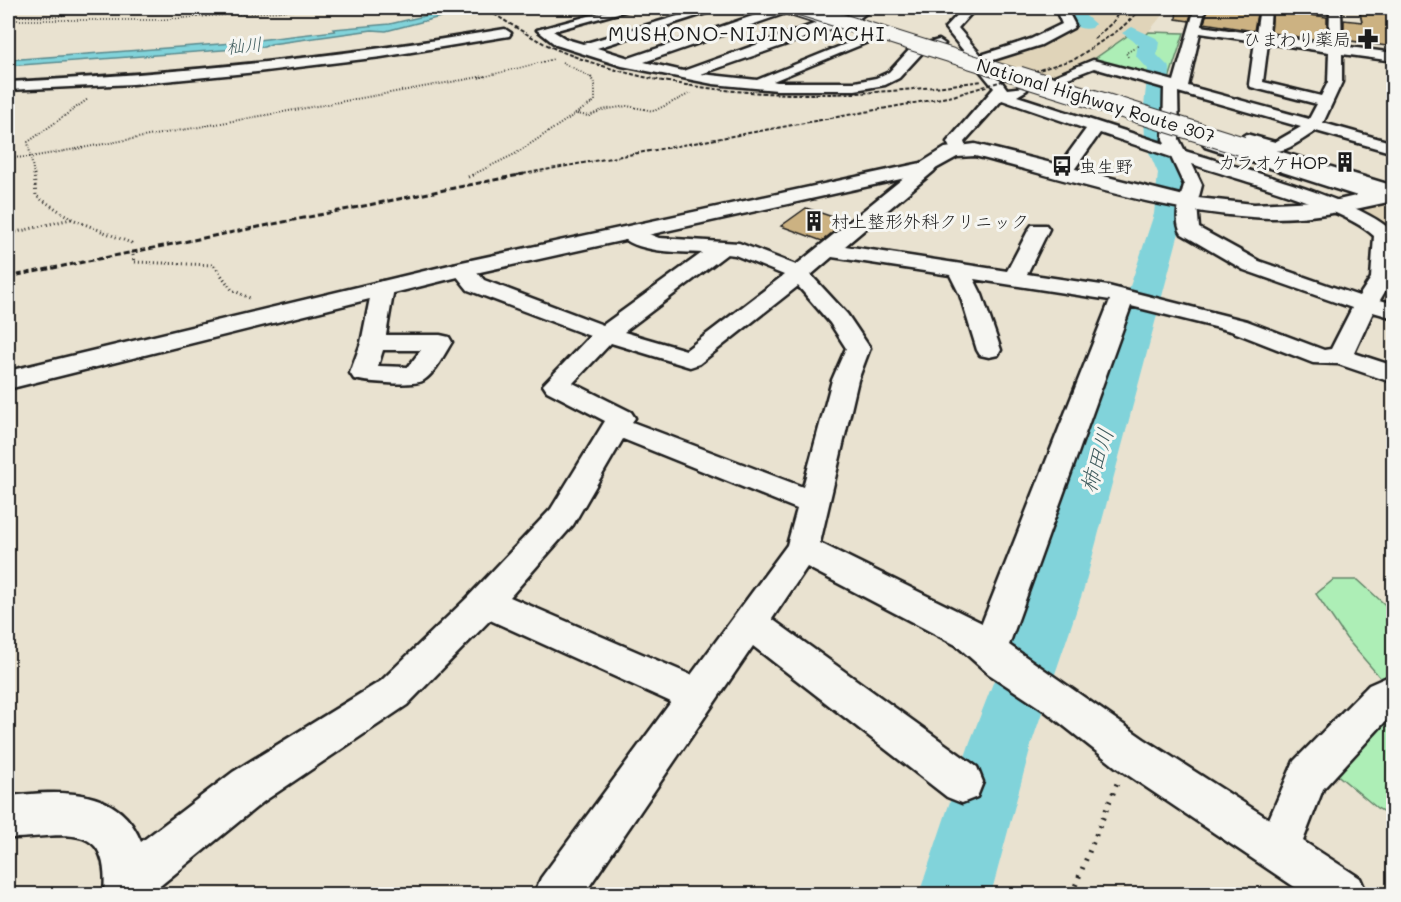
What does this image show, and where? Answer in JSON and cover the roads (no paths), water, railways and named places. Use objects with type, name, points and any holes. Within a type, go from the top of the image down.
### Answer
[{"type":"main road","name":"National Highway Route 307","points":[[789,8],[1390,190]]},
{"type":"main road","points":[[8,380],[290,309],[462,269],[928,167],[946,154],[959,150],[982,152],[1178,202],[1254,212],[1338,207],[1390,190]]},
{"type":"street","points":[[587,47],[716,8]]},
{"type":"street","points":[[627,63],[789,8],[917,50],[981,66],[1069,25],[1061,8]]},
{"type":"street","points":[[819,8],[939,44],[963,45]]},
{"type":"street","points":[[852,18],[866,8]]},
{"type":"street","points":[[959,150],[955,142],[998,97],[1001,88],[951,28],[970,8]]},
{"type":"street","points":[[1200,8],[1195,29],[1173,85],[1168,124],[1175,153],[1193,185],[1178,202],[1189,230],[1218,249],[1298,283],[1394,311]]},
{"type":"street","points":[[1266,8],[1256,84],[1326,102]]},
{"type":"street","points":[[1276,148],[1314,126],[1335,82],[1336,8]]},
{"type":"street","points":[[668,22],[626,9],[543,30],[561,42],[587,47],[627,63],[684,76],[753,84],[844,87],[872,84],[894,75],[917,50],[939,44]]},
{"type":"street","points":[[684,76],[829,23]]},
{"type":"street","points":[[1195,29],[1394,57]]},
{"type":"street","points":[[8,86],[135,80],[278,68],[505,33]]},
{"type":"street","points":[[753,84],[874,37]]},
{"type":"street","points":[[1390,190],[1168,124],[1052,80],[1092,64],[1394,148]]},
{"type":"street","points":[[998,97],[1027,88],[1046,90],[1147,115]]},
{"type":"street","points":[[998,97],[1338,207],[1373,224],[1384,235],[1388,280],[1366,304],[1340,356]]},
{"type":"street","points":[[1168,124],[1276,148],[1390,190]]},
{"type":"street","points":[[1063,173],[1096,127]]},
{"type":"street","points":[[462,269],[476,285],[606,334],[690,359],[799,274],[928,167]]},
{"type":"street","points":[[1014,279],[1039,229]]},
{"type":"street","points":[[557,894],[802,549],[845,380],[858,348],[839,319],[799,274],[739,249],[656,244],[629,233]]},
{"type":"street","points":[[128,887],[248,788],[394,693],[485,602],[562,516],[621,418],[556,385],[606,334],[722,248]]},
{"type":"street","points":[[827,250],[1123,297],[1239,326],[1322,358],[1340,356],[1394,375]]},
{"type":"street","points":[[958,270],[971,295],[989,350]]},
{"type":"street","points":[[373,343],[383,288]]},
{"type":"street","points":[[996,656],[1123,297]]},
{"type":"street","points":[[616,426],[814,503]]},
{"type":"street","points":[[802,549],[969,634],[1130,753],[1344,894]]},
{"type":"street","points":[[485,602],[698,696]]},
{"type":"street","points":[[750,623],[962,782]]},
{"type":"street","points":[[1278,850],[1308,775],[1382,697],[1394,691]]},
{"type":"street","points":[[8,817],[94,817],[112,828],[123,846],[128,887]]},
{"type":"water","name":"杣川","points":[[458,8],[514,8],[497,11],[485,9],[475,13],[444,16],[386,31],[372,30],[271,44],[264,47],[8,66],[8,60],[233,43],[335,31],[333,29],[390,24]]},
{"type":"waterway","name":"柿田川","points":[[1068,8],[1073,16],[1085,24]]},
{"type":"waterway","name":"柿田川","points":[[955,894],[1001,742],[1057,588],[1169,214],[1172,173],[1158,143],[1156,106],[1159,68],[1146,56],[1149,42],[1132,33]]},
{"type":"railway","points":[[484,8],[535,39],[568,54],[618,70],[668,82],[720,90],[826,94],[878,92],[982,81]]},
{"type":"railway","points":[[1094,39],[1113,22],[1121,8]]},
{"type":"railway","points":[[517,175],[953,96],[1075,59],[1120,29],[1143,8]]},
{"type":"railway","points":[[8,277],[524,174]]},
{"type":"place","name":"ひまわり薬局","points":[[1368,39]]},
{"type":"place","name":"カラオケHOP","points":[[1345,162]]},
{"type":"place","name":"虫生野","points":[[1062,166]]},
{"type":"place","name":"村上整形外科クリニック","points":[[814,221]]},
{"type":"district","name":"MUSHONO-NIJINOMACHI","points":[[747,33]]}]
